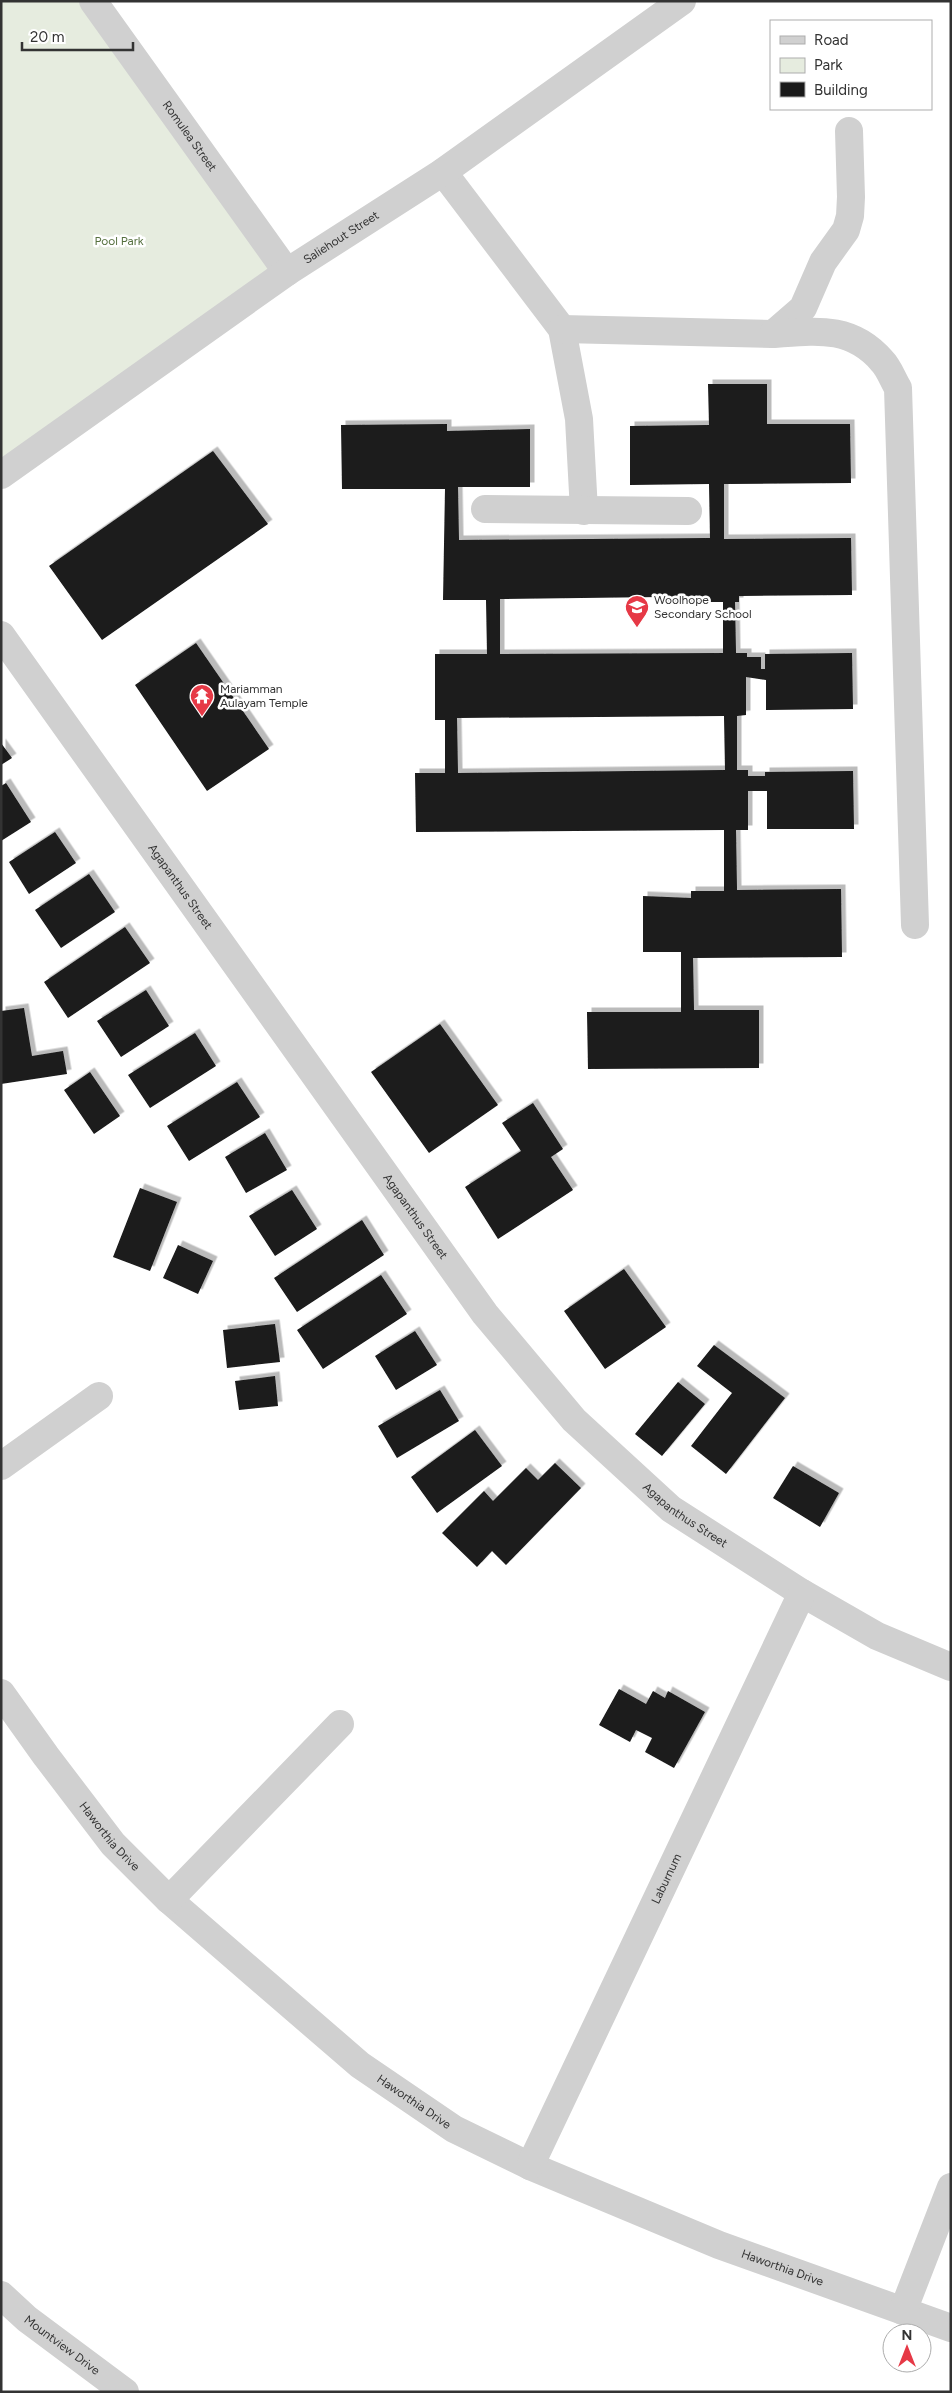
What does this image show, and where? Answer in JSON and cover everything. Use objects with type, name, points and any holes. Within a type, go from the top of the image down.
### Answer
[{"type":"street","name":"Romulea Street","points":[[93,1],[287,272]]},
{"type":"street","name":"Saliehout Street","points":[[1,475],[287,272],[443,172],[682,1]]},
{"type":"street","points":[[773,334],[803,308],[823,262],[846,230],[850,216],[851,197],[849,131]]},
{"type":"street","points":[[443,172],[562,329],[579,419],[584,510]]},
{"type":"street","points":[[562,329],[773,334],[823,330],[854,338],[882,361],[898,388],[915,925]]},
{"type":"street","points":[[485,509],[688,510]]},
{"type":"street","name":"Agapanthus Street","points":[[1,635],[485,1314],[574,1420],[671,1509],[802,1593],[877,1636],[951,1668]]},
{"type":"street","points":[[1,1466],[100,1396]]},
{"type":"street","name":"Laburnum","points":[[530,2166],[802,1593]]},
{"type":"street","name":"Haworthia Drive","points":[[1,1693],[46,1756],[114,1844],[169,1900],[360,2065],[454,2129],[530,2166],[719,2244],[951,2328]]},
{"type":"street","points":[[169,1900],[340,1724]]},
{"type":"street","points":[[903,2311],[951,2187]]},
{"type":"street","name":"Mountview Drive","points":[[1,2295],[27,2319],[125,2392]]},
{"type":"green space","name":"Pool Park","points":[[1,1],[92,1],[284,269],[1,466]]},
{"type":"building","points":[[708,384],[767,384],[767,424],[850,424],[851,483],[724,484],[724,539],[851,538],[852,595],[739,596],[739,602],[735,602],[736,653],[747,653],[747,657],[761,657],[761,669],[765,669],[765,654],[852,653],[853,709],[766,710],[766,680],[746,677],[746,715],[737,716],[737,770],[748,770],[748,776],[765,776],[765,772],[853,771],[854,829],[767,829],[767,791],[748,791],[748,830],[736,830],[737,890],[841,889],[842,957],[693,958],[694,1010],[759,1010],[759,1068],[588,1069],[587,1012],[681,1012],[681,952],[643,952],[643,896],[691,898],[691,891],[724,891],[724,830],[416,832],[415,773],[445,773],[445,720],[435,720],[435,654],[487,654],[486,600],[443,600],[445,489],[342,489],[341,425],[447,424],[447,431],[530,429],[530,487],[458,487],[459,540],[710,538],[709,484],[630,485],[630,426],[709,425]],"holes":[[[660,597],[660,602],[723,602],[723,653],[500,654],[500,599]],[[724,716],[725,770],[458,773],[457,718]]]},
{"type":"building","points":[[213,451],[268,524],[102,640],[49,566]]},
{"type":"building","name":"Mariamman Aulayam Temple","points":[[196,643],[269,749],[207,791],[135,685]]},
{"type":"building","points":[[1,743],[12,758],[1,765]]},
{"type":"building","points":[[6,783],[31,822],[1,841],[1,786]]},
{"type":"building","points":[[55,832],[76,863],[29,894],[9,862]]},
{"type":"building","points":[[89,874],[115,912],[61,948],[35,910]]},
{"type":"building","points":[[125,927],[150,963],[68,1018],[44,982]]},
{"type":"building","points":[[146,990],[169,1026],[121,1057],[97,1021]]},
{"type":"building","points":[[24,1008],[32,1056],[63,1051],[67,1074],[1,1084],[1,1011]]},
{"type":"building","points":[[440,1024],[498,1105],[429,1153],[371,1072]]},
{"type":"building","points":[[195,1033],[216,1066],[150,1108],[128,1075]]},
{"type":"building","points":[[90,1072],[120,1116],[94,1134],[64,1090]]},
{"type":"building","points":[[237,1082],[260,1117],[189,1161],[167,1126]]},
{"type":"building","points":[[533,1103],[563,1149],[551,1157],[573,1190],[498,1239],[465,1187],[521,1151],[502,1123]]},
{"type":"building","points":[[265,1133],[287,1170],[246,1193],[225,1157]]},
{"type":"building","points":[[140,1188],[177,1202],[150,1271],[113,1257]]},
{"type":"building","points":[[292,1190],[317,1229],[275,1256],[249,1216]]},
{"type":"building","points":[[362,1220],[384,1255],[297,1312],[274,1278]]},
{"type":"building","points":[[178,1245],[213,1261],[198,1294],[163,1278]]},
{"type":"building","points":[[624,1269],[666,1327],[605,1369],[564,1311]]},
{"type":"building","points":[[381,1275],[407,1314],[323,1369],[297,1330]]},
{"type":"building","points":[[275,1324],[280,1362],[227,1368],[223,1330]]},
{"type":"building","points":[[415,1331],[437,1365],[396,1390],[375,1356]]},
{"type":"building","points":[[714,1345],[785,1398],[726,1474],[691,1446],[732,1393],[697,1366]]},
{"type":"building","points":[[275,1376],[278,1406],[239,1410],[235,1381]]},
{"type":"building","points":[[678,1382],[705,1404],[662,1456],[635,1434]]},
{"type":"building","points":[[440,1390],[459,1421],[397,1458],[378,1426]]},
{"type":"building","points":[[475,1430],[502,1466],[437,1513],[411,1477]]},
{"type":"building","points":[[555,1463],[581,1488],[506,1565],[492,1551],[477,1567],[442,1533],[484,1491],[493,1501],[526,1468],[538,1480]]},
{"type":"building","points":[[793,1466],[839,1493],[820,1527],[773,1498]]},
{"type":"building","points":[[619,1689],[646,1704],[653,1691],[665,1698],[668,1691],[705,1712],[674,1768],[645,1752],[652,1738],[636,1730],[630,1742],[599,1725]]},
{"type":"place","name":"Woolhope Secondary School","points":[[637,628]]},
{"type":"place","name":"Mariamman Aulayam Temple","points":[[202,717]]}]
